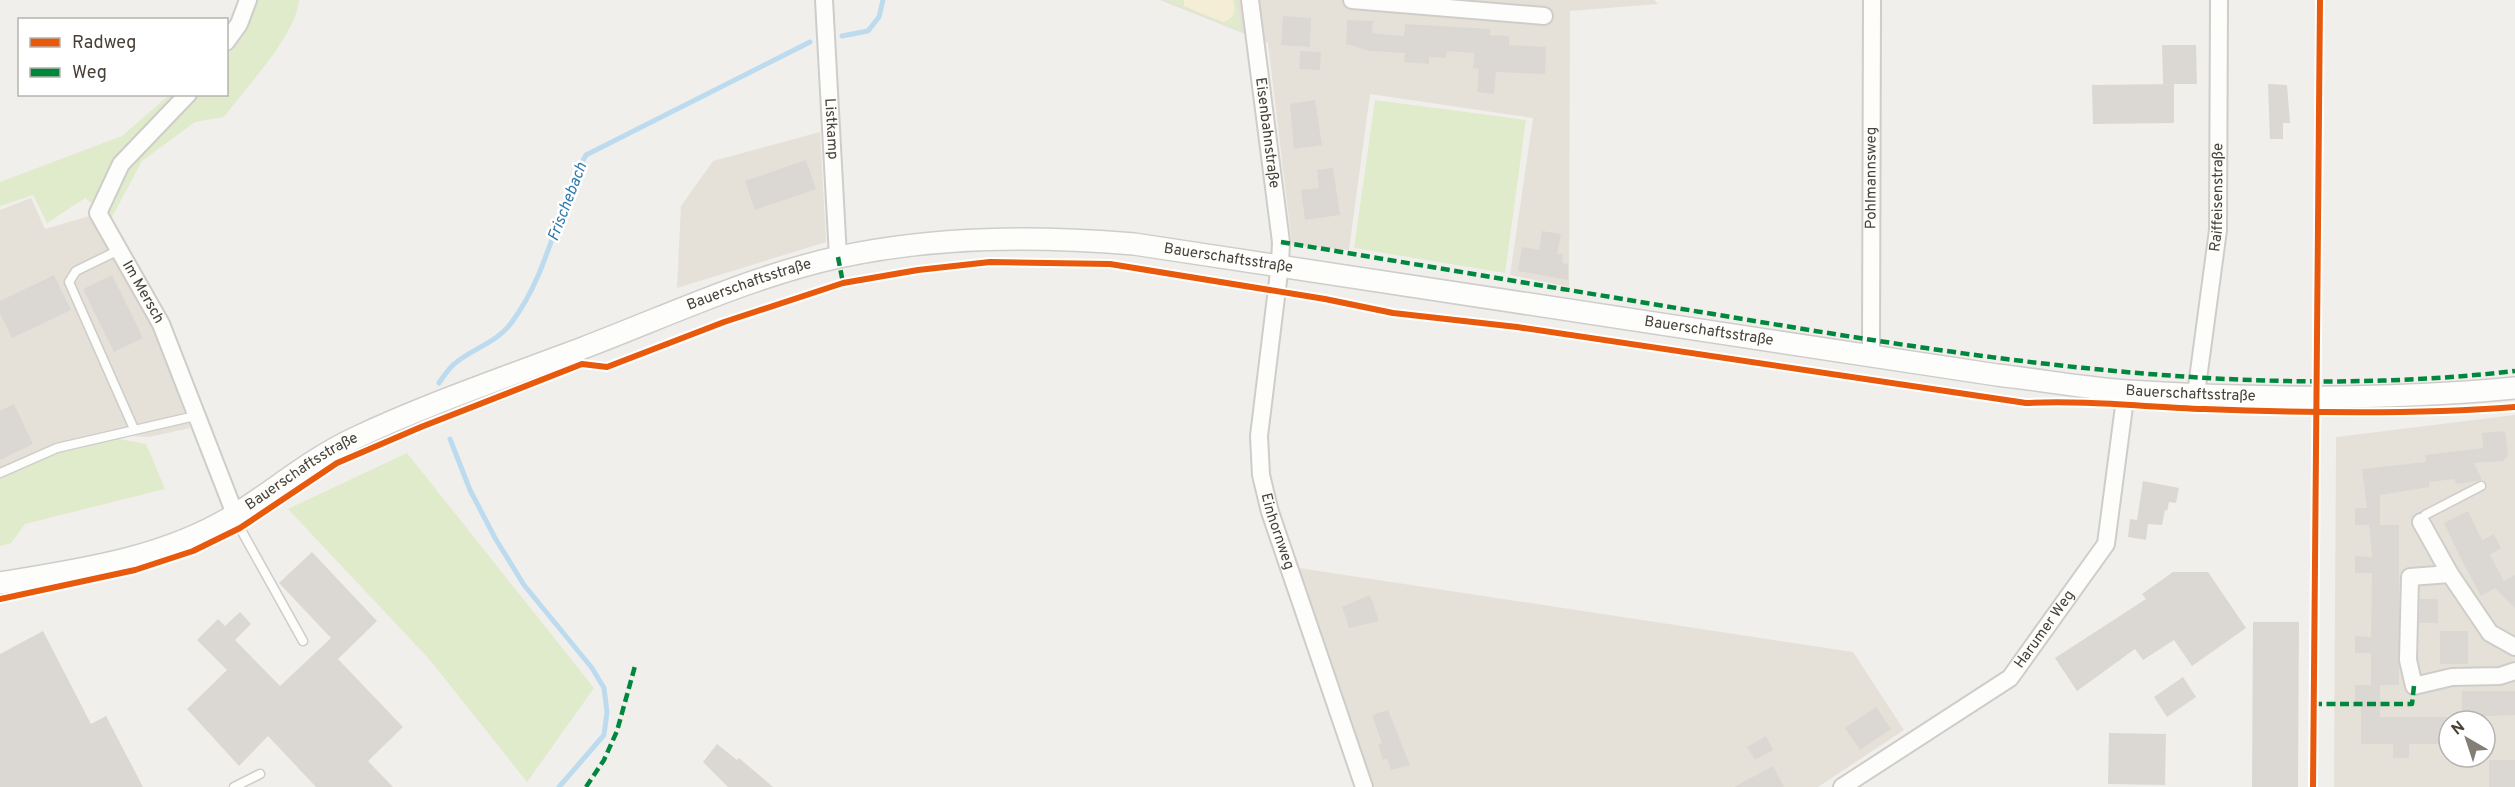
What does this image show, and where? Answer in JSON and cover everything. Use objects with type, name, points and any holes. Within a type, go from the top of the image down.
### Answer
[{"type":"street","points":[[228,39],[239,24],[248,0]]},
{"type":"street","name":"Listkamp","points":[[824,0],[838,257]]},
{"type":"street","name":"Eisenbahnstraße","points":[[1250,0],[1281,242],[1280,264]]},
{"type":"street","points":[[1352,0],[1544,16]]},
{"type":"street","name":"Pohlmannsweg","points":[[1871,356],[1872,0]]},
{"type":"street","name":"Raiffeisenstraße","points":[[2196,394],[2218,230],[2219,0]]},
{"type":"street","name":"Im Mersch","points":[[186,96],[121,164],[98,213],[161,324],[235,514]]},
{"type":"street","name":"Bauerschaftsstraße","points":[[0,583],[122,560],[200,533],[235,514],[297,471],[352,440],[469,391],[742,287],[838,257],[917,244],[989,238],[1072,239],[1134,244],[1280,264],[1871,356],[2126,391],[2196,394],[2453,393],[2515,388]]},
{"type":"street","name":"Einhornweg","points":[[1280,264],[1259,436],[1262,474],[1270,512],[1364,787]]},
{"type":"street","name":"Harumer Weg","points":[[1842,787],[2010,678],[2051,621],[2106,544],[2126,391]]},
{"type":"street","points":[[2421,522],[2450,574],[2490,633],[2515,647]]},
{"type":"street","points":[[2450,574],[2410,577],[2408,660],[2414,686],[2452,677],[2500,676],[2515,670]]},
{"type":"lane","points":[[119,250],[76,271],[69,282],[134,429]]},
{"type":"lane","points":[[0,473],[53,449],[195,416]]},
{"type":"lane","points":[[2421,522],[2425,516],[2481,486]]},
{"type":"lane","points":[[235,514],[240,528],[303,640]]},
{"type":"lane","points":[[234,787],[260,774]]},
{"type":"shaded area","points":[[1160,0],[1654,0],[1658,4],[1570,11],[1569,287],[1510,275],[1533,118],[1370,94],[1349,250],[1292,245],[1268,43]]},
{"type":"shaded area","points":[[820,132],[826,242],[677,288],[681,206],[713,161]]},
{"type":"shaded area","points":[[31,198],[45,229],[93,215],[155,326],[190,428],[149,437],[113,435],[0,475],[0,210]]},
{"type":"shaded area","points":[[2515,415],[2515,787],[2334,787],[2336,437]]},
{"type":"shaded area","points":[[1299,568],[1853,652],[1904,730],[1818,787],[1373,787]]},
{"type":"green space","points":[[255,0],[299,0],[296,14],[280,45],[224,117],[195,122],[142,161],[111,219],[85,198],[47,223],[33,195],[0,206],[0,182],[122,136],[168,96],[228,96],[228,41]]},
{"type":"green space","points":[[1166,0],[1237,0],[1241,31]]},
{"type":"green space","points":[[1375,100],[1526,120],[1505,273],[1354,248]]},
{"type":"green space","points":[[114,438],[146,444],[165,489],[25,524],[11,543],[0,546],[0,479],[52,452]]},
{"type":"green space","points":[[407,453],[594,688],[527,782],[430,660],[288,509]]},
{"type":"sand","points":[[1184,0],[1233,0],[1234,14],[1223,22],[1184,6]]},
{"type":"building","points":[[1283,16],[1311,18],[1310,47],[1281,45]]},
{"type":"building","points":[[1347,20],[1373,21],[1372,33],[1404,36],[1405,24],[1490,29],[1490,35],[1509,36],[1509,45],[1546,47],[1545,74],[1496,72],[1494,94],[1477,92],[1479,69],[1473,68],[1474,53],[1447,51],[1446,58],[1429,57],[1429,64],[1404,62],[1405,53],[1370,51],[1346,44]]},
{"type":"building","points":[[2162,45],[2196,45],[2197,84],[2163,84]]},
{"type":"building","points":[[1300,51],[1321,52],[1320,70],[1299,69]]},
{"type":"building","points":[[2174,84],[2174,123],[2093,124],[2092,85]]},
{"type":"building","points":[[2268,84],[2287,85],[2290,123],[2283,123],[2283,139],[2270,139]]},
{"type":"building","points":[[1315,100],[1322,145],[1294,149],[1290,104]]},
{"type":"building","points":[[806,160],[816,189],[755,210],[745,181]]},
{"type":"building","points":[[1333,168],[1340,215],[1305,220],[1301,190],[1319,188],[1317,170]]},
{"type":"building","points":[[1542,231],[1561,234],[1557,254],[1563,254],[1562,263],[1568,264],[1568,280],[1518,271],[1522,247],[1539,250]]},
{"type":"building","points":[[54,275],[71,310],[12,338],[0,313],[0,301]]},
{"type":"building","points":[[112,275],[143,338],[114,352],[83,289]]},
{"type":"building","points":[[14,404],[33,444],[0,460],[0,411]]},
{"type":"building","points":[[2505,431],[2508,455],[2503,461],[2474,463],[2482,480],[2457,484],[2454,479],[2429,482],[2429,487],[2380,495],[2380,525],[2399,525],[2399,685],[2380,685],[2380,717],[2437,717],[2437,744],[2409,744],[2409,758],[2393,758],[2393,744],[2361,744],[2361,702],[2355,702],[2355,685],[2371,685],[2371,653],[2355,653],[2355,636],[2371,637],[2372,573],[2355,573],[2355,556],[2372,557],[2369,525],[2355,525],[2355,508],[2367,508],[2362,469],[2426,462],[2425,455],[2483,448],[2482,433]]},
{"type":"building","points":[[2143,481],[2179,488],[2176,503],[2169,502],[2167,511],[2165,510],[2162,525],[2148,524],[2146,540],[2128,537],[2130,519],[2137,520]]},
{"type":"building","points":[[2468,511],[2482,540],[2494,534],[2501,548],[2490,555],[2504,581],[2515,575],[2515,608],[2495,588],[2481,596],[2462,561],[2444,523]]},
{"type":"building","points":[[312,552],[377,621],[338,659],[403,727],[368,761],[393,787],[316,787],[268,736],[239,766],[187,709],[227,670],[197,640],[218,619],[225,626],[240,612],[251,624],[235,640],[280,686],[331,638],[279,583]]},
{"type":"building","points":[[2173,572],[2208,572],[2246,628],[2192,666],[2174,640],[2143,660],[2135,649],[2077,691],[2055,658],[2146,599],[2142,594]]},
{"type":"building","points":[[1370,595],[1379,621],[1349,628],[1342,607]]},
{"type":"building","points":[[2420,599],[2438,599],[2438,623],[2419,623]]},
{"type":"building","points":[[2253,622],[2299,622],[2298,787],[2252,787]]},
{"type":"building","points":[[43,631],[91,724],[106,716],[143,787],[0,787],[0,654]]},
{"type":"building","points":[[2440,631],[2468,631],[2468,664],[2440,664]]},
{"type":"building","points":[[2183,677],[2196,697],[2167,717],[2154,697]]},
{"type":"building","points":[[2462,691],[2515,691],[2515,715],[2497,716],[2497,709],[2462,709]]},
{"type":"building","points":[[1876,707],[1891,729],[1860,750],[1845,728]]},
{"type":"building","points":[[1388,710],[1410,765],[1391,770],[1387,758],[1383,760],[1378,744],[1382,743],[1372,715]]},
{"type":"building","points":[[2109,733],[2166,734],[2165,785],[2108,784]]},
{"type":"building","points":[[1766,736],[1773,750],[1755,760],[1747,747]]},
{"type":"building","points":[[717,744],[737,760],[739,758],[773,787],[728,787],[703,762]]},
{"type":"building","points":[[2497,760],[2515,760],[2515,787],[2489,787],[2489,769],[2497,769]]},
{"type":"building","points":[[1773,766],[1784,787],[1734,787]]},
{"type":"waterway","name":"Frischebach","points":[[842,36],[868,31],[879,17],[883,0]]},
{"type":"waterway","name":"Frischebach","points":[[439,383],[453,365],[499,336],[512,322],[525,302],[544,261],[567,196],[586,155],[810,42]]},
{"type":"waterway","name":"Frischebach","points":[[450,439],[470,490],[495,538],[524,585],[592,668],[604,688],[607,712],[604,735],[559,787]]},
{"type":"marked path","points":[[1281,242],[1833,334],[2027,362],[2222,379],[2320,381],[2417,379],[2515,371]]},
{"type":"marked path","points":[[838,257],[843,283]]},
{"type":"marked path","points":[[586,787],[604,760],[617,731],[635,666]]},
{"type":"marked path","points":[[2313,704],[2412,704],[2414,686]]},
{"type":"cycle path","points":[[2313,787],[2320,0]]},
{"type":"cycle path","points":[[0,599],[135,570],[193,551],[240,528],[337,463],[421,427],[582,364],[607,367],[724,322],[843,283],[918,270],[990,262],[1110,264],[1325,299],[1393,313],[1517,327],[2026,403],[2093,403],[2320,412],[2399,412],[2515,407]]}]
